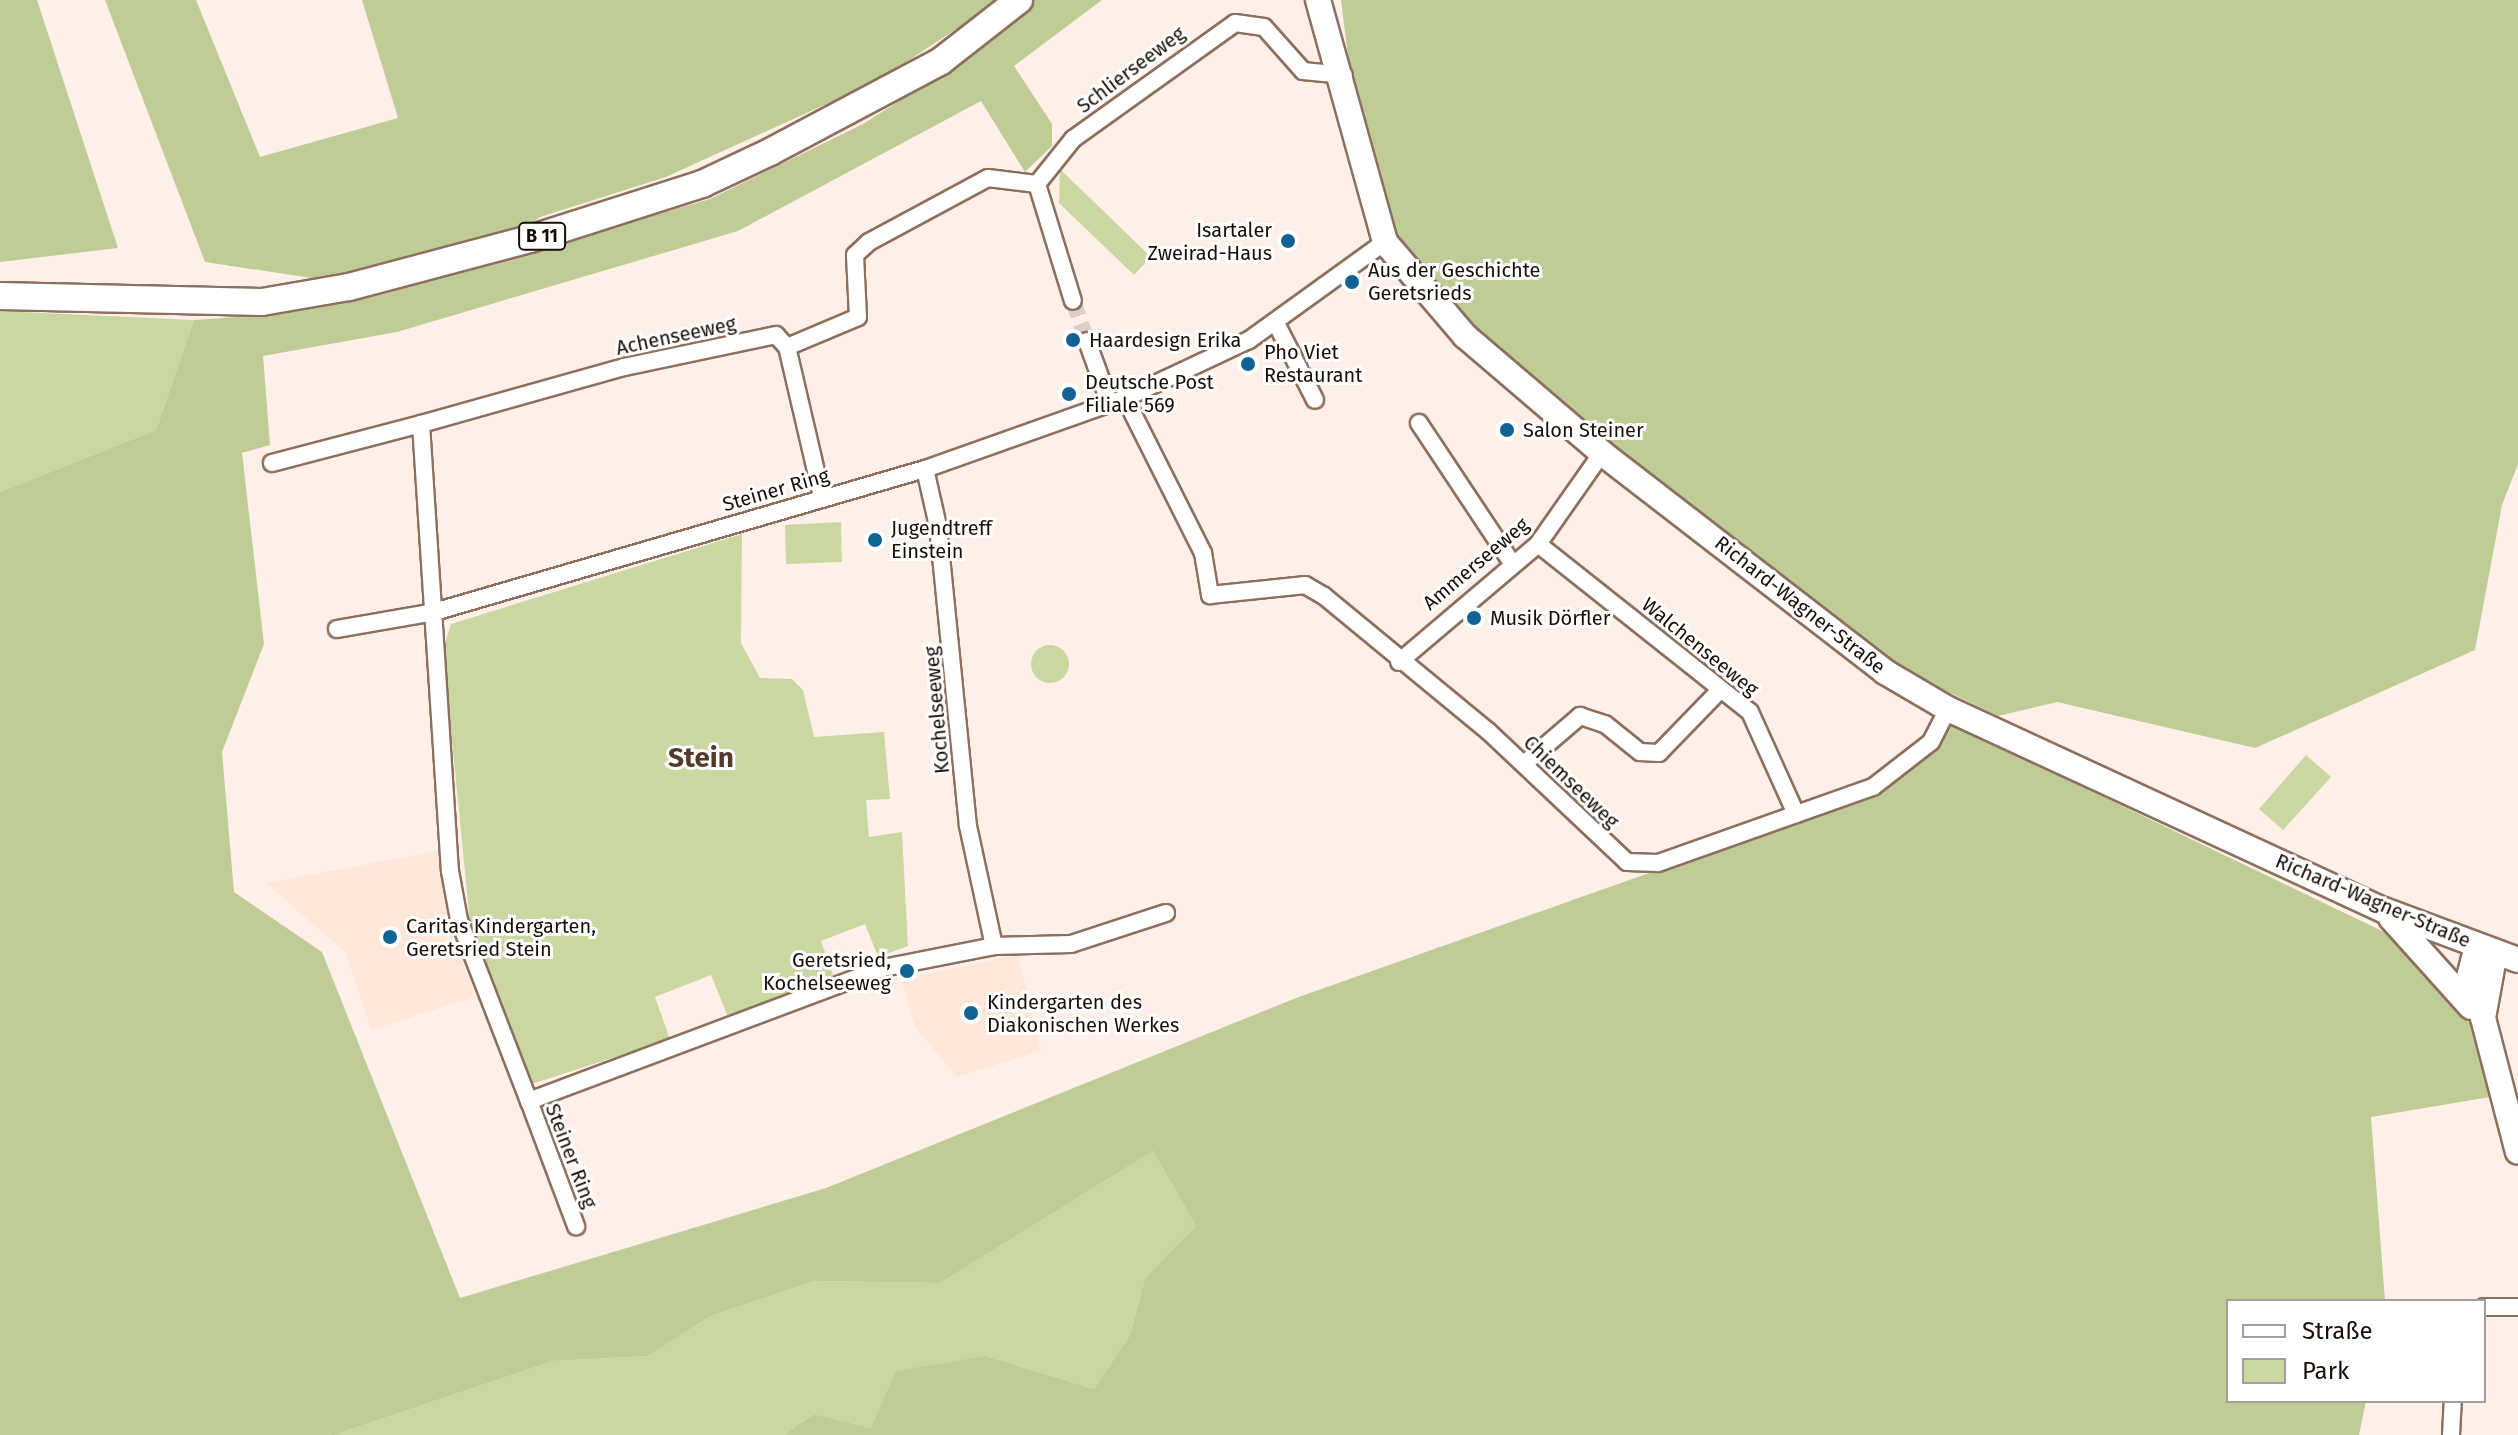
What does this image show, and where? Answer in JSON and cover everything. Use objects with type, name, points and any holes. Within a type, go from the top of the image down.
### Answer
[{"type":"main road","name":"B 11","points":[[0,296],[262,302],[364,284],[558,231],[702,184],[856,109],[941,61],[1019,0]]},
{"type":"street","name":"Richard-Wagner-Straße","points":[[1318,0],[1344,75],[1363,180],[1385,242],[1465,336],[1602,453],[1885,672],[1948,709],[2384,910],[2518,960]]},
{"type":"street","name":"Schlierseeweg","points":[[1037,184],[1073,139],[1235,23],[1264,27],[1303,71],[1344,75]]},
{"type":"street","points":[[822,497],[787,347],[858,317],[855,255],[869,242],[988,178],[1037,184],[1073,301]]},
{"type":"street","name":"Steiner Ring","points":[[337,629],[434,612],[925,469],[1117,401],[1276,323],[1385,242]]},
{"type":"street","points":[[1276,323],[1315,400]]},
{"type":"street","name":"Achenseeweg","points":[[272,463],[624,367],[776,335],[787,347]]},
{"type":"street","points":[[1087,341],[1117,401]]},
{"type":"street","name":"Chiemseeweg","points":[[1117,401],[1203,553],[1210,595],[1305,585],[1524,764],[1638,866],[1873,787],[1907,765],[1948,709]]},
{"type":"street","points":[[1419,423],[1512,563]]},
{"type":"street","points":[[421,424],[434,612]]},
{"type":"street","name":"Ammerseeweg","points":[[1399,662],[1538,544],[1602,453]]},
{"type":"street","name":"Kochelseeweg","points":[[925,469],[938,526],[968,826],[994,946]]},
{"type":"street","name":"Walchenseeweg","points":[[1538,544],[1760,727],[1796,814]]},
{"type":"street","name":"Steiner Ring","points":[[434,612],[459,920],[576,1226]]},
{"type":"street","points":[[1524,764],[1580,716],[1605,724],[1640,752],[1659,753],[1719,691]]},
{"type":"street","points":[[2384,910],[2469,1005],[2484,1030]]},
{"type":"street","name":"Steiner Ring","points":[[529,1101],[883,968],[994,946],[1071,944],[1166,913]]},
{"type":"street","points":[[2469,1005],[2486,949]]},
{"type":"street","points":[[2486,949],[2482,994],[2484,1030],[2518,1152]]},
{"type":"street","points":[[2486,1307],[2518,1307]]},
{"type":"street","points":[[2451,1435],[2453,1403]]},
{"type":"shaded area","name":"Caritas Kindergarten, Geretsried Stein","points":[[437,851],[447,920],[475,997],[371,1030],[346,953],[266,883]]},
{"type":"shaded area","name":"Kindergarten des Diakonischen Werkes","points":[[1018,955],[1041,1051],[957,1077],[915,1027],[901,979]]},
{"type":"green space","points":[[0,0],[37,0],[118,248],[0,262]]},
{"type":"green space","points":[[105,0],[196,0],[260,157],[398,118],[362,0],[1000,0],[879,80],[666,177],[540,217],[517,234],[318,279],[205,262]]},
{"type":"green space","points":[[1032,0],[1102,0],[1014,66],[1052,124],[1052,146],[1025,172],[981,101],[738,231],[397,332],[263,356],[270,445],[242,453],[264,644],[222,752],[234,892],[322,952],[460,1298],[826,1188],[1296,998],[1833,808],[1950,723],[2403,941],[2450,984],[2469,1022],[2490,1097],[2371,1117],[2385,1299],[2226,1299],[2226,1403],[2366,1403],[2359,1435],[783,1435],[814,1414],[871,1428],[896,1371],[986,1356],[1094,1389],[1130,1335],[1145,1278],[1196,1226],[1153,1151],[940,1283],[814,1281],[711,1316],[648,1356],[553,1361],[334,1435],[0,1435],[0,492],[156,430],[194,320],[267,315],[387,293],[710,199],[863,124],[950,69]]},
{"type":"green space","points":[[1341,0],[2518,0],[2518,464],[2502,505],[2475,650],[2255,748],[2057,702],[1998,716],[1893,665],[1482,341],[1390,239],[1350,72]]},
{"type":"green space","points":[[1060,169],[1151,257],[1134,275],[1059,203]]},
{"type":"green space","points":[[0,311],[194,320],[156,430],[0,492]]},
{"type":"green space","points":[[841,522],[842,562],[786,564],[785,525]]},
{"type":"green space","points":[[742,534],[741,643],[760,678],[792,679],[803,690],[814,737],[884,732],[890,799],[866,800],[869,837],[902,832],[908,946],[878,957],[865,924],[821,941],[833,975],[728,1017],[711,975],[655,997],[670,1039],[532,1084],[470,923],[443,649],[451,624]]},
{"type":"green space","points":[[1050,645],[1063,651],[1069,664],[1063,677],[1050,683],[1037,677],[1031,664],[1037,651]]},
{"type":"green space","points":[[2306,755],[2331,777],[2283,830],[2259,809]]},
{"type":"green space","points":[[1153,1151],[1196,1226],[1145,1278],[1130,1335],[1094,1389],[986,1356],[871,1428],[814,1414],[783,1435],[334,1435],[553,1361],[648,1356],[711,1316],[814,1281],[940,1283]]},
{"type":"tunnel","points":[[1073,301],[1087,341]]},
{"type":"place","name":"Isartaler Zweirad-Haus","points":[[1288,241]]},
{"type":"place","name":"Aus der Geschichte Geretsrieds","points":[[1352,282]]},
{"type":"place","name":"Haardesign Erika","points":[[1073,340]]},
{"type":"place","name":"Pho Viet Restaurant","points":[[1248,364]]},
{"type":"place","name":"Deutsche Post Filiale 569","points":[[1069,394]]},
{"type":"place","name":"Salon Steiner","points":[[1507,430]]},
{"type":"place","name":"Jugendtreff Einstein","points":[[875,540]]},
{"type":"place","name":"Musik Dörfler","points":[[1474,618]]},
{"type":"place","name":"Caritas Kindergarten, Geretsried Stein","points":[[390,937]]},
{"type":"place","name":"Geretsried, Kochelseeweg","points":[[907,971]]},
{"type":"place","name":"Kindergarten des Diakonischen Werkes","points":[[971,1013]]},
{"type":"district","name":"Stein","points":[[701,758]]}]
